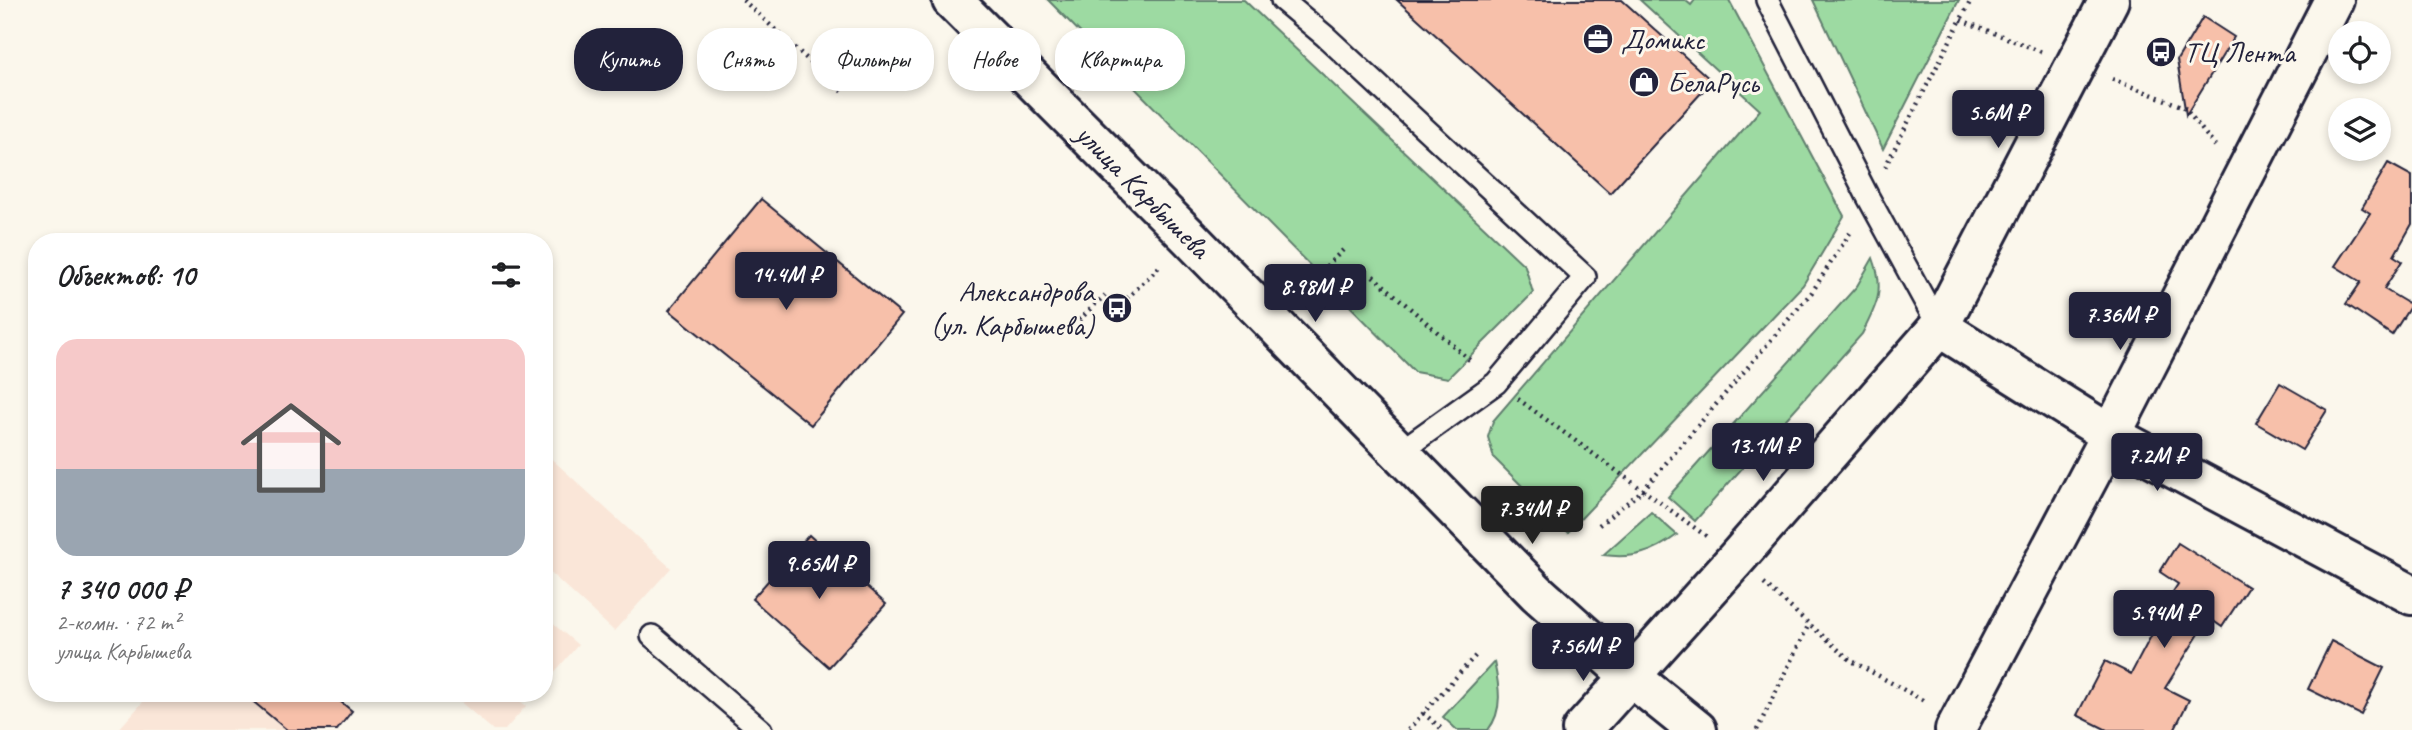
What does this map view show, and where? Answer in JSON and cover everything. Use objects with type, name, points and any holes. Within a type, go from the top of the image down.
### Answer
[{"type":"street","points":[[1582,730],[1939,327],[2109,0]]},
{"type":"street","points":[[1956,727],[2111,435],[2334,0]]},
{"type":"street","name":"улица Карбышева","points":[[958,2],[1537,593],[1630,676],[1697,730]]},
{"type":"street","points":[[1939,327],[2111,435],[2412,595]]},
{"type":"lane","points":[[1282,0],[1325,36],[1585,277],[1496,383],[1398,453]]},
{"type":"lane","points":[[1767,0],[1939,327]]},
{"type":"lane","points":[[652,636],[761,730]]},
{"type":"path","points":[[743,0],[843,92]]},
{"type":"path","points":[[1882,171],[1971,0]]},
{"type":"path","points":[[1961,20],[2184,107],[2242,180]]},
{"type":"path","points":[[1599,525],[1643,490],[1812,292],[1850,233]]},
{"type":"path","points":[[1117,307],[1189,237]]},
{"type":"path","points":[[1269,320],[1344,249]]},
{"type":"path","points":[[1373,276],[1496,383],[1736,559],[1850,660],[1956,727]]},
{"type":"path","points":[[1074,325],[1105,295]]},
{"type":"path","points":[[1757,730],[1810,624]]},
{"type":"path","points":[[1408,730],[1476,654]]},
{"type":"path","points":[[1423,713],[1443,730]]},
{"type":"shaded area","points":[[553,460],[671,568],[614,631],[553,575]]},
{"type":"shaded area","points":[[553,624],[578,645],[553,674]]},
{"type":"shaded area","points":[[143,702],[256,702],[287,730],[118,730]]},
{"type":"shaded area","points":[[460,702],[521,702],[526,706],[505,730],[493,730]]},
{"type":"green space","points":[[1048,0],[1244,0],[1525,266],[1533,293],[1448,378],[1415,372],[1138,91],[1185,91],[1185,28],[1076,28]]},
{"type":"green space","points":[[1640,0],[1685,0],[1691,5],[1695,0],[1729,0],[1844,216],[1803,285],[1568,532],[1494,458],[1488,437],[1493,421],[1760,110]]},
{"type":"green space","points":[[1813,0],[1959,0],[1883,149]]},
{"type":"green space","points":[[1873,258],[1877,269],[1878,297],[1862,334],[1695,521],[1668,497],[1857,286]]},
{"type":"green space","points":[[1651,512],[1677,535],[1642,553],[1603,555]]},
{"type":"green space","points":[[1494,662],[1499,697],[1493,722],[1488,730],[1457,730],[1443,717]]},
{"type":"building","points":[[1397,0],[1622,0],[1712,81],[1610,193]]},
{"type":"building","points":[[2203,17],[2234,37],[2186,115],[2177,60]]},
{"type":"building","points":[[2388,163],[2412,176],[2412,224],[2394,256],[2402,261],[2384,289],[2411,305],[2392,335],[2346,304],[2361,282],[2335,266],[2370,213],[2362,208]]},
{"type":"building","points":[[761,199],[902,315],[811,425],[669,310]]},
{"type":"building","points":[[2280,383],[2327,410],[2302,450],[2256,423]]},
{"type":"building","points":[[809,535],[886,604],[829,667],[752,599]]},
{"type":"building","points":[[2178,543],[2248,587],[2222,627],[2209,618],[2165,688],[2189,700],[2174,730],[2107,730],[2077,715],[2105,661],[2131,674],[2161,617],[2158,615],[2178,584],[2160,572]]},
{"type":"building","points":[[2331,641],[2384,668],[2361,715],[2308,689]]},
{"type":"building","points":[[254,702],[341,702],[352,711],[337,730],[287,730]]},
{"type":"place","name":"Домикс","points":[[1598,39]]},
{"type":"place","name":"ТЦ Лента","points":[[2161,52]]},
{"type":"place","name":"БелаРусь","points":[[1644,82]]},
{"type":"place","name":"Александрова (ул. Карбышева)","points":[[1117,308]]}]
